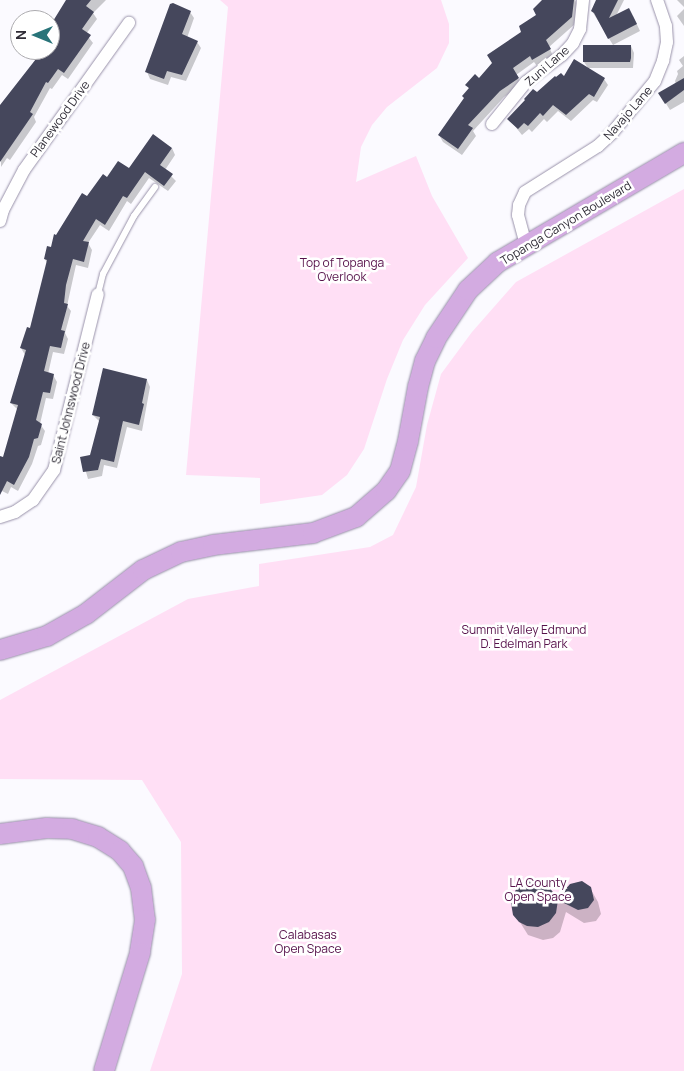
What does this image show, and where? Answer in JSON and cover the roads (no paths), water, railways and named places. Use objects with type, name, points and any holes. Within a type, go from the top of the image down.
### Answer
[{"type":"main road","name":"Topanga Canyon Boulevard","points":[[0,650],[47,636],[86,614],[144,570],[181,552],[213,545],[313,533],[356,517],[371,506],[386,491],[400,471],[408,441],[418,387],[436,338],[468,290],[498,262],[684,153]]},
{"type":"main road","points":[[0,834],[46,828],[72,829],[98,837],[120,851],[133,866],[142,888],[145,920],[140,953],[104,1071]]},
{"type":"street","name":"Zuni Lane","points":[[492,124],[526,82],[562,55],[573,43],[580,29],[583,0]]},
{"type":"street","name":"Navajo Lane","points":[[526,245],[518,215],[519,204],[525,192],[598,146],[612,133],[655,81],[663,61],[667,42],[666,26],[657,0]]},
{"type":"street","name":"Planewood Drive","points":[[0,221],[3,210],[24,170],[129,23]]},
{"type":"street","name":"Saint Johnswood Drive","points":[[0,517],[15,512],[33,500],[54,470],[98,294]]},
{"type":"lane","points":[[98,294],[103,274],[134,216],[155,187]]},
{"type":"park label","name":"Top of Topanga Overlook","points":[[342,270]]},
{"type":"park label","name":"Summit Valley Edmund D. Edelman Park","points":[[524,637]]},
{"type":"park label","name":"LA County Open Space","points":[[538,890]]},
{"type":"park label","name":"Calabasas Open Space","points":[[308,942]]}]
